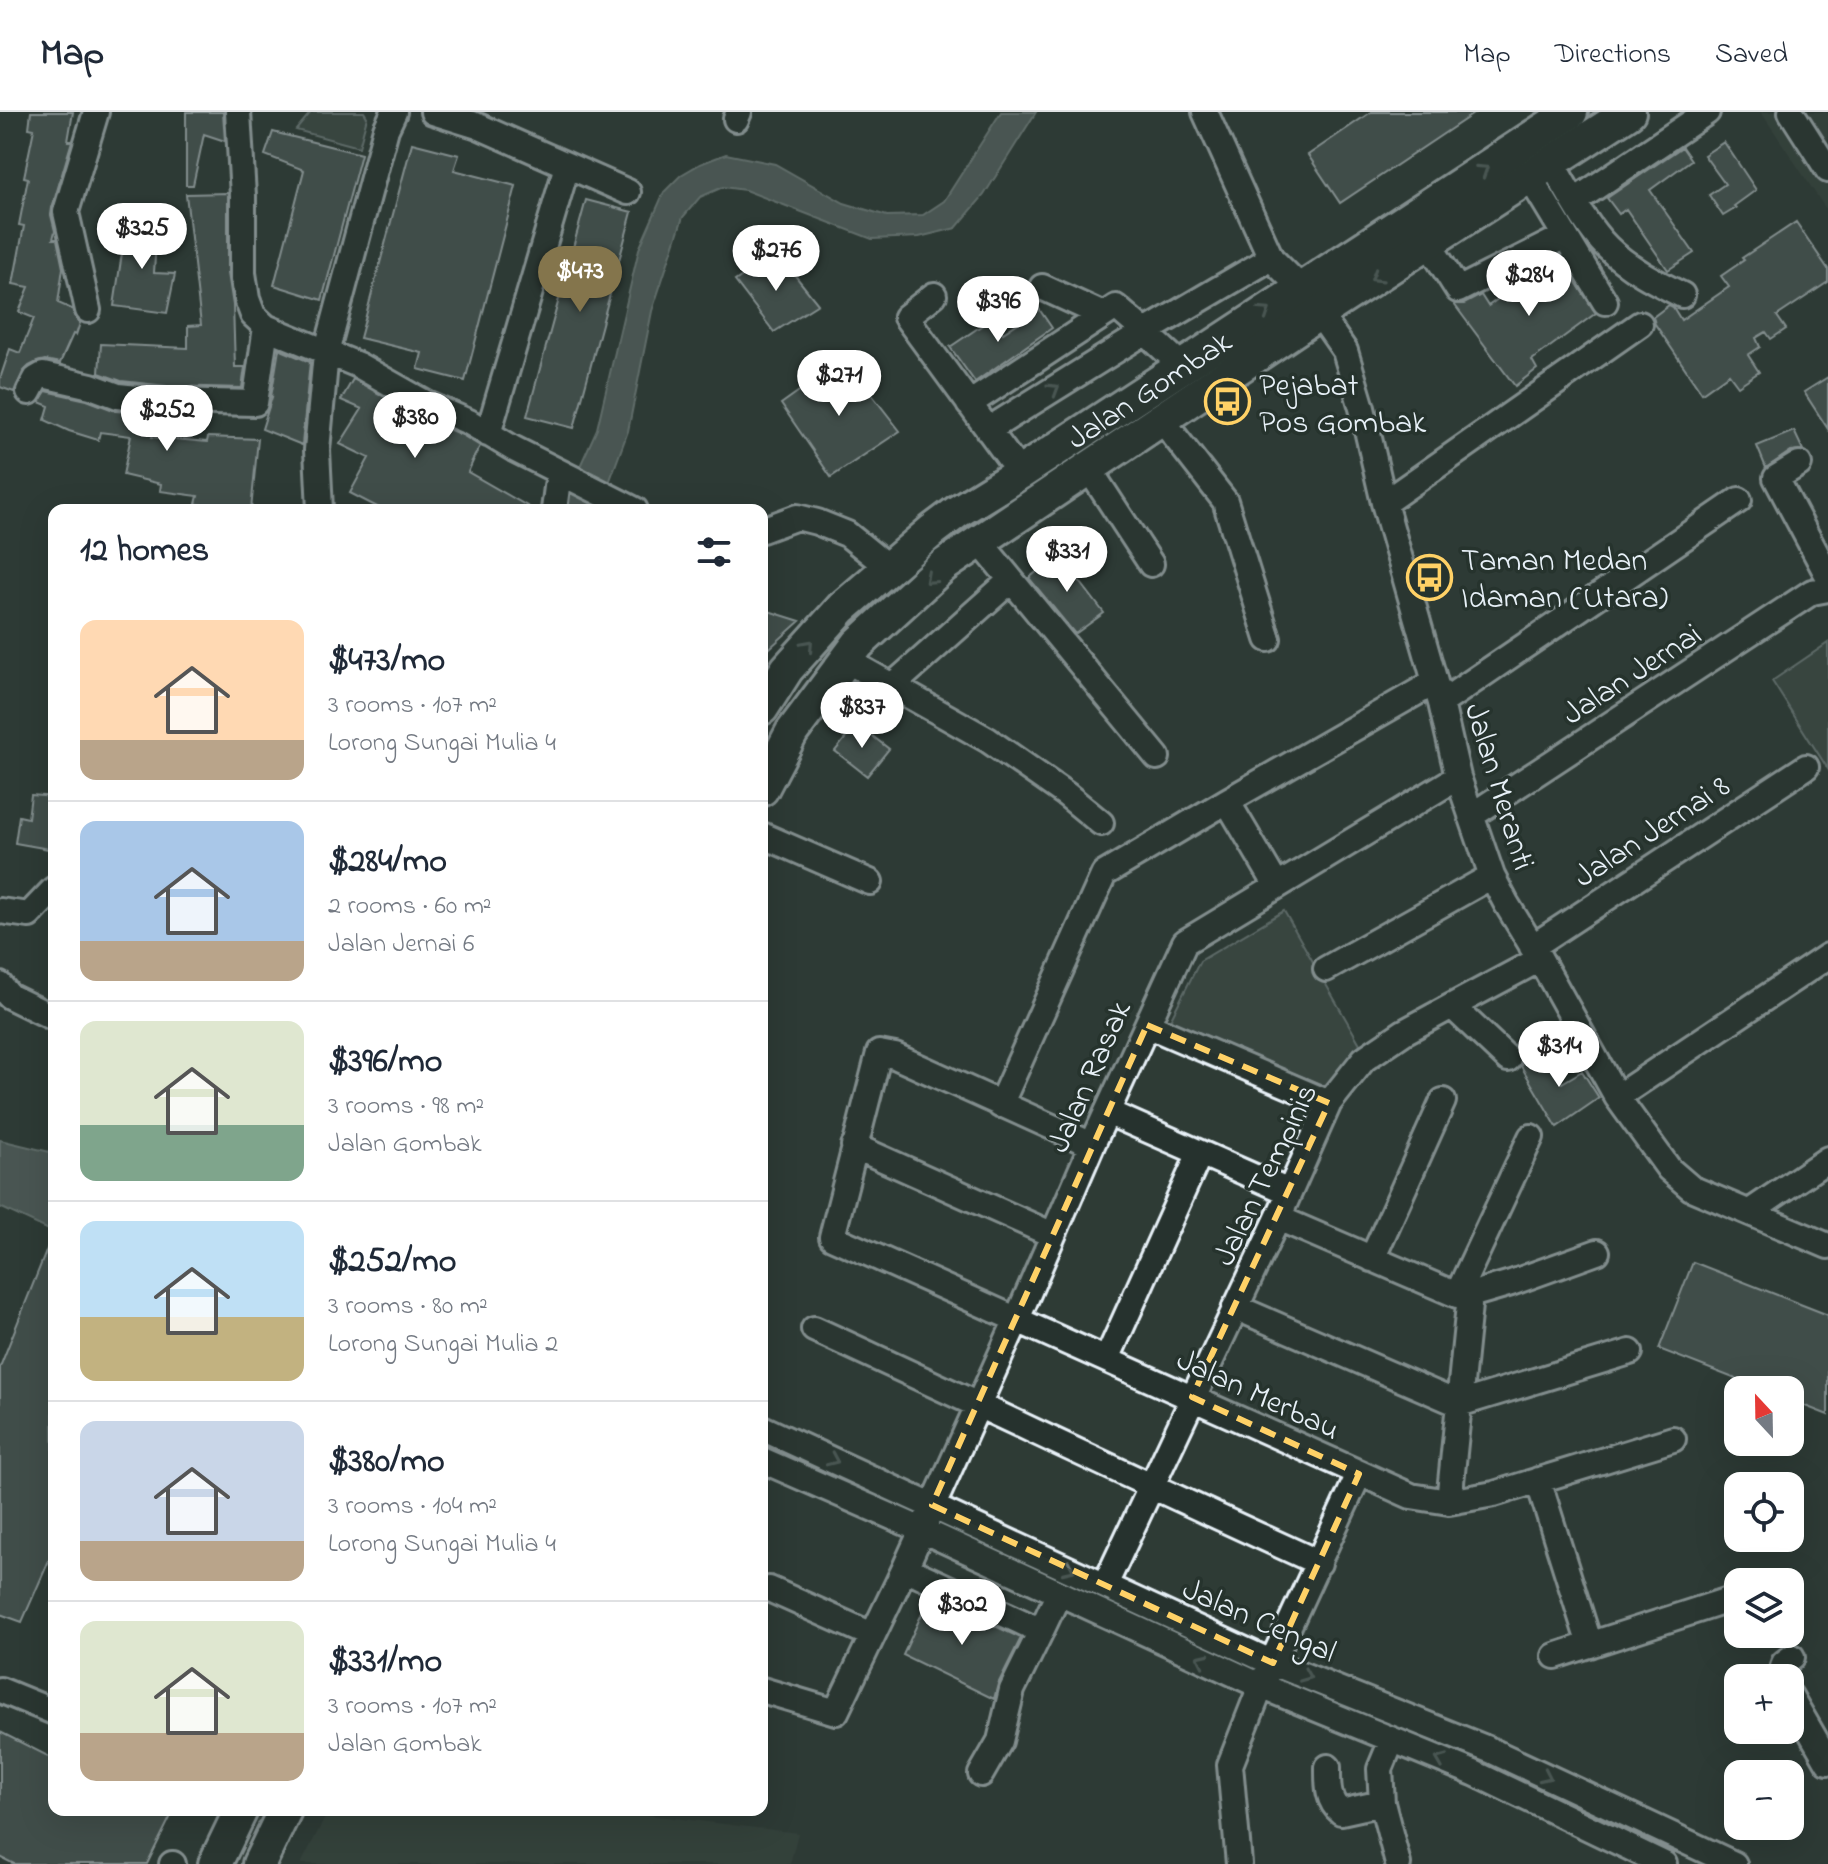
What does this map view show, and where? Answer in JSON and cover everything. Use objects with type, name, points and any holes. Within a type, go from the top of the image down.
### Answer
[{"type":"main road","name":"Jalan Gombak","points":[[768,778],[792,732],[858,644],[943,566],[1162,420],[1309,301],[1571,112]]},
{"type":"main road","name":"Jalan Gombak","points":[[768,699],[787,669],[842,608],[957,512],[1182,366],[1429,244],[1629,112]]},
{"type":"main road","points":[[215,1864],[238,1816]]},
{"type":"main road","points":[[261,1816],[265,1825],[264,1855]]},
{"type":"main road","points":[[264,1855],[282,1816]]},
{"type":"street","points":[[88,310],[66,212],[96,112]]},
{"type":"street","points":[[238,112],[243,273],[253,315],[266,327],[358,365],[427,404],[469,422],[625,504]]},
{"type":"street","points":[[320,504],[317,450],[326,353],[386,129],[394,112]]},
{"type":"street","points":[[433,112],[478,126],[628,192]]},
{"type":"street","points":[[988,430],[1271,258],[1205,112]]},
{"type":"street","points":[[1575,201],[1707,112]]},
{"type":"street","points":[[1796,115],[1828,170]]},
{"type":"street","points":[[488,434],[567,166]]},
{"type":"street","points":[[1540,169],[1575,201],[1606,247],[1634,269],[1682,295]]},
{"type":"street","points":[[1540,169],[1565,236],[1605,302]]},
{"type":"street","points":[[1429,244],[1458,290],[1565,236]]},
{"type":"street","name":"Jalan Meranti","points":[[1271,258],[1309,301],[1345,351],[1438,692],[1458,777],[1492,876],[1617,1097],[1669,1169],[1691,1188],[1828,1246]]},
{"type":"street","points":[[1042,287],[1103,315]]},
{"type":"street","points":[[934,295],[906,317],[1020,473]]},
{"type":"street","points":[[969,404],[1116,307],[1182,366]]},
{"type":"street","points":[[1384,503],[1640,324]]},
{"type":"street","points":[[29,392],[36,379],[43,375],[118,396],[166,401],[255,403],[266,327]]},
{"type":"street","points":[[1162,420],[1225,501],[1268,639]]},
{"type":"street","points":[[1799,464],[1776,478],[1828,576]]},
{"type":"street","points":[[1089,469],[1151,564]]},
{"type":"street","points":[[556,504],[563,474]]},
{"type":"street","points":[[1000,1105],[1104,874],[1227,801],[1438,692],[1739,500]]},
{"type":"street","points":[[768,528],[797,517],[817,522],[847,534],[889,568]]},
{"type":"street","points":[[980,542],[1157,757]]},
{"type":"street","points":[[892,686],[1011,580]]},
{"type":"street","name":"Jalan Jernai","points":[[1471,816],[1812,592],[1828,589]]},
{"type":"street","points":[[846,660],[988,740],[1067,795],[1101,823]]},
{"type":"street","name":"Jalan Jernai 8","points":[[1452,1006],[1536,953],[1806,767]]},
{"type":"street","name":"Jalan Rasak","points":[[768,1692],[836,1712],[905,1568],[1185,942],[1458,777]]},
{"type":"street","points":[[1227,801],[1277,886]]},
{"type":"street","points":[[768,838],[870,882]]},
{"type":"street","points":[[1326,969],[1492,876]]},
{"type":"street","points":[[0,928],[11,912],[29,915],[48,895]]},
{"type":"street","points":[[1617,1097],[1828,956]]},
{"type":"street","points":[[0,985],[9,996],[48,1015]]},
{"type":"street","points":[[1452,1006],[1508,1059]]},
{"type":"street","name":"Jalan Tempinis","points":[[1105,1585],[1329,1103],[1364,1059],[1404,1032],[1452,1006]]},
{"type":"street","points":[[1147,1025],[1329,1103]]},
{"type":"street","points":[[1053,1235],[854,1146],[879,1053],[895,1056],[1092,1145]]},
{"type":"street","points":[[1372,1259],[1443,1101]]},
{"type":"street","points":[[1107,1112],[1289,1192]]},
{"type":"street","points":[[1449,1502],[1459,1404],[1463,1295],[1531,1137]]},
{"type":"street","name":"Jalan Merbau","points":[[854,1146],[832,1237],[1411,1496],[1449,1502],[1494,1494],[1673,1439]]},
{"type":"street","points":[[1107,1359],[1200,1153]]},
{"type":"street","points":[[1750,1212],[1828,1159]]},
{"type":"street","points":[[1278,1218],[1463,1295],[1597,1252]]},
{"type":"street","points":[[1235,1307],[1459,1404],[1630,1352]]},
{"type":"street","points":[[814,1329],[1319,1563]]},
{"type":"street","name":"Jalan Cengal","points":[[768,1431],[1273,1663],[1490,1750],[1734,1864]]},
{"type":"street","name":"Jalan Cengal","points":[[768,1463],[1261,1686],[1474,1773],[1664,1864]]},
{"type":"street","points":[[1239,1864],[1230,1765],[1261,1686],[1359,1474]]},
{"type":"street","points":[[1538,1480],[1590,1645]]},
{"type":"street","points":[[905,1568],[1041,1631]]},
{"type":"street","points":[[769,1589],[872,1635]]},
{"type":"street","points":[[981,1774],[1000,1741],[1012,1690],[1059,1593]]},
{"type":"street","points":[[1555,1656],[1724,1602]]},
{"type":"street","points":[[0,1690],[48,1710]]},
{"type":"street","points":[[1804,1720],[1828,1762]]},
{"type":"street","points":[[1392,1740],[1380,1769],[1382,1803],[1398,1864]]},
{"type":"street","points":[[1328,1767],[1328,1787],[1336,1809],[1341,1812],[1382,1803]]},
{"type":"highlighted area","points":[[1147,1025],[1329,1103],[1192,1397],[1359,1474],[1273,1663],[932,1505]]},
{"type":"shaded area","points":[[311,112],[364,112],[367,117],[359,147],[296,130]]},
{"type":"shaded area","points":[[1001,112],[1036,112],[984,195],[956,228],[919,237],[872,239],[745,190],[723,187],[700,197],[683,217],[652,311],[628,431],[601,504],[564,504],[597,429],[639,249],[664,192],[681,175],[726,154],[775,164],[844,203],[887,216],[923,215],[944,201]]},
{"type":"shaded area","points":[[1761,112],[1828,112],[1828,212]]},
{"type":"shaded area","points":[[1828,643],[1828,769],[1772,681]]},
{"type":"shaded area","points":[[1284,911],[1360,1044],[1327,1087],[1169,1022],[1200,961]]},
{"type":"shaded area","points":[[0,1140],[48,1152],[48,1230],[0,1207]]},
{"type":"shaded area","points":[[326,1816],[658,1816],[798,1833],[790,1864],[301,1864]]},
{"type":"building","points":[[31,112],[73,112],[68,141],[72,141],[51,215],[55,231],[53,239],[57,239],[63,268],[58,303],[72,309],[80,323],[60,363],[45,360],[29,366],[14,392],[0,387],[0,379],[10,349],[20,353],[34,318],[19,312],[29,287],[13,284],[24,226],[19,225],[28,178],[24,177],[34,129],[29,128]]},
{"type":"building","points":[[186,112],[223,112],[225,141],[204,134],[193,185],[186,185]]},
{"type":"building","points":[[1371,112],[1476,112],[1340,203],[1308,155]]},
{"type":"building","points":[[273,132],[361,154],[322,300],[274,285],[304,170],[265,155]]},
{"type":"building","points":[[1724,142],[1756,190],[1723,216],[1709,195],[1725,184],[1704,155]]},
{"type":"building","points":[[412,143],[459,155],[454,170],[516,186],[465,381],[418,369],[422,353],[360,338]]},
{"type":"building","points":[[1682,147],[1691,160],[1650,190],[1694,253],[1668,270],[1626,209],[1619,214],[1607,198]]},
{"type":"building","points":[[228,193],[228,273],[233,305],[235,367],[245,367],[242,388],[167,386],[121,381],[99,373],[101,344],[188,348],[188,326],[201,325],[186,194]]},
{"type":"building","points":[[586,200],[632,212],[574,428],[527,416]]},
{"type":"building","points":[[127,220],[157,223],[154,273],[175,274],[167,313],[114,306]]},
{"type":"building","points":[[1796,222],[1828,269],[1828,282],[1777,316],[1786,329],[1771,339],[1766,332],[1756,338],[1760,347],[1748,355],[1759,372],[1738,386],[1729,374],[1702,393],[1653,317],[1669,305],[1681,320],[1729,287],[1721,276],[1744,260],[1742,258]]},
{"type":"building","points":[[777,253],[818,304],[774,332],[735,281]]},
{"type":"building","points":[[1559,256],[1596,313],[1532,360],[1537,369],[1515,386],[1454,304],[1464,304],[1481,295],[1488,306]]},
{"type":"building","points":[[1039,309],[1052,328],[975,382],[950,347],[993,318],[1003,333]]},
{"type":"building","points":[[279,349],[310,362],[302,445],[262,429],[272,397]]},
{"type":"building","points":[[844,359],[900,431],[831,477],[781,404]]},
{"type":"building","points":[[1828,377],[1828,429],[1804,392]]},
{"type":"building","points":[[353,379],[420,417],[462,435],[480,446],[468,472],[524,504],[371,504],[350,493],[369,458],[340,444],[362,409],[341,400]]},
{"type":"building","points":[[46,391],[87,400],[116,411],[156,415],[152,437],[207,442],[208,437],[258,439],[252,504],[196,504],[198,496],[160,491],[161,484],[123,475],[131,436],[100,432],[98,440],[69,431],[45,420],[49,406],[39,402]]},
{"type":"building","points":[[1794,431],[1803,450],[1791,451],[1766,468],[1757,446]]},
{"type":"building","points":[[1059,554],[1104,613],[1075,634],[1029,578]]},
{"type":"building","points":[[768,611],[800,621],[768,650]]},
{"type":"building","points":[[857,724],[889,749],[867,776],[835,751]]},
{"type":"building","points":[[31,795],[48,796],[48,849],[15,843],[19,816],[28,818]]},
{"type":"building","points":[[1540,1051],[1562,1083],[1582,1071],[1599,1098],[1557,1127],[1521,1066],[1523,1061]]},
{"type":"building","points":[[48,1247],[48,1563],[22,1622],[0,1614],[0,1367]]},
{"type":"building","points":[[1693,1262],[1828,1315],[1828,1415],[1804,1406],[1804,1376],[1728,1376],[1659,1349]]},
{"type":"building","points":[[930,1596],[1021,1638],[998,1684],[994,1699],[903,1655]]},
{"type":"building","points":[[0,1732],[48,1756],[48,1816],[171,1816],[147,1864],[14,1864],[0,1857]]},
{"type":"place","name":"Pejabat Pos Gombak","points":[[1228,402]]},
{"type":"place","name":"Taman Medan Idaman (Utara)","points":[[1430,577]]}]
